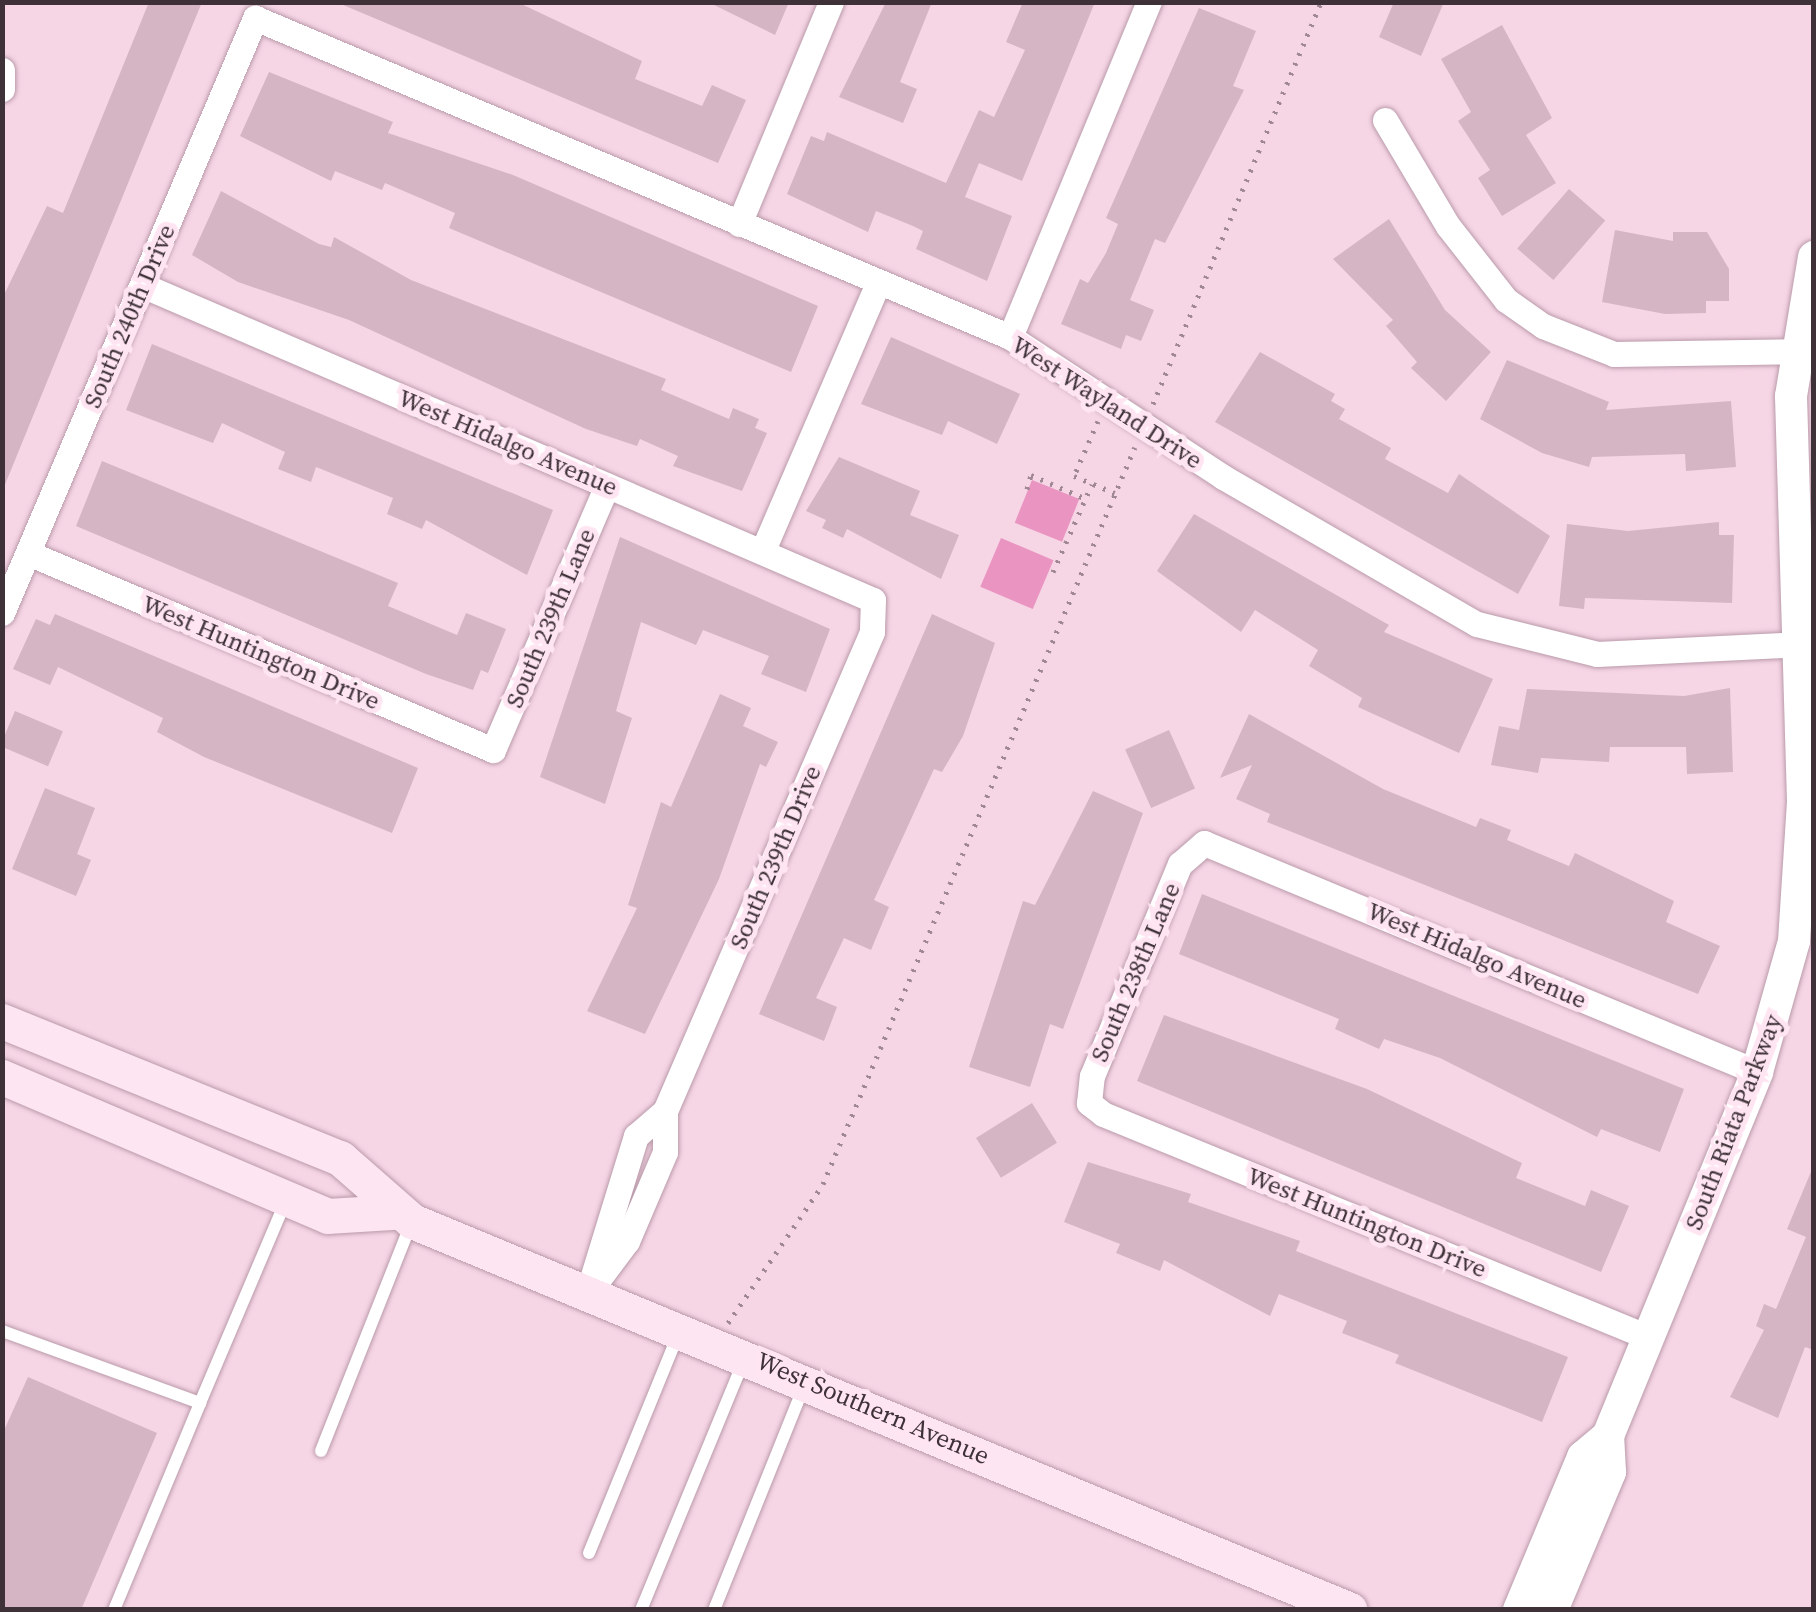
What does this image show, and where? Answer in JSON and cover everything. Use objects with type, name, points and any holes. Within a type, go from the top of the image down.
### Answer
[{"type":"main road","name":"West Southern Avenue","points":[[2,1021],[340,1158],[403,1217],[806,1379],[1350,1610]]},
{"type":"main road","name":"West Southern Avenue","points":[[2,1077],[328,1216],[403,1217]]},
{"type":"street","points":[[739,224],[831,2]]},
{"type":"street","points":[[1010,338],[1149,2]]},
{"type":"street","name":"West Wayland Drive","points":[[255,18],[1010,338],[1161,437],[1478,624],[1538,645],[1637,654],[1798,644]]},
{"type":"street","name":"South 240th Drive","points":[[2,613],[255,18]]},
{"type":"street","points":[[2,70],[2,89]]},
{"type":"street","points":[[1385,120],[1448,226],[1506,300],[1543,326],[1614,354],[1796,351]]},
{"type":"street","name":"South Riata Parkway","points":[[1552,1610],[1610,1472],[1608,1436],[1757,1072],[1794,940],[1808,859],[1798,644],[1796,351],[1814,256]]},
{"type":"street","points":[[763,550],[878,283]]},
{"type":"street","name":"West Hidalgo Avenue","points":[[142,285],[872,600]]},
{"type":"street","name":"South 239th Lane","points":[[493,750],[607,485]]},
{"type":"street","name":"West Huntington Drive","points":[[28,553],[493,750]]},
{"type":"street","name":"South 239th Drive","points":[[589,1292],[638,1216],[665,1152],[665,1111],[872,632],[872,600]]},
{"type":"street","name":"West Hidalgo Avenue","points":[[1195,846],[1214,845],[1757,1072]]},
{"type":"street","name":"South 238th Lane","points":[[1089,1103],[1092,1076],[1195,846]]},
{"type":"street","name":"West Huntington Drive","points":[[1089,1103],[1648,1337]]},
{"type":"street","name":"South Riata Parkway","points":[[1519,1610],[1583,1457],[1608,1436]]},
{"type":"lane","points":[[114,1610],[287,1198]]},
{"type":"lane","points":[[322,1450],[403,1217]]},
{"type":"lane","points":[[589,1554],[681,1328]]},
{"type":"lane","points":[[2,1331],[200,1403]]},
{"type":"lane","points":[[641,1610],[731,1348]]},
{"type":"lane","points":[[714,1610],[806,1379]]},
{"type":"path","points":[[731,1348],[823,1184],[1115,493],[1161,437],[1321,2]]},
{"type":"path","points":[[1108,400],[1074,476],[1115,493]]},
{"type":"path","points":[[1027,489],[1030,476],[1085,499]]},
{"type":"path","points":[[1052,572],[1092,484]]},
{"type":"shaded area","points":[[1032,480],[1079,499],[1062,542],[1015,523]]},
{"type":"shaded area","points":[[1001,538],[1053,560],[1033,609],[980,587]]},
{"type":"building","points":[[149,2],[202,2],[2,492],[2,299],[47,206],[63,213]]},
{"type":"building","points":[[336,2],[517,2],[642,61],[635,79],[702,106],[712,85],[746,100],[718,163]]},
{"type":"building","points":[[708,2],[789,2],[775,35]]},
{"type":"building","points":[[886,2],[932,2],[900,82],[917,89],[903,123],[839,97]]},
{"type":"building","points":[[1023,2],[1095,2],[1022,181],[979,163],[965,197],[1012,216],[987,281],[916,249],[923,231],[913,226],[876,211],[868,232],[787,194],[811,136],[824,141],[827,132],[946,183],[979,110],[994,117],[1025,50],[1006,42]]},
{"type":"building","points":[[1394,2],[1444,2],[1421,56],[1379,37]]},
{"type":"building","points":[[1199,8],[1256,31],[1233,86],[1244,90],[1165,243],[1155,239],[1130,300],[1154,310],[1141,341],[1126,335],[1121,349],[1061,324],[1080,279],[1088,283],[1106,253],[1118,224],[1106,218]]},
{"type":"building","points":[[1502,25],[1552,118],[1526,135],[1556,183],[1502,216],[1478,178],[1490,170],[1458,121],[1471,112],[1441,59]]},
{"type":"building","points":[[269,72],[393,122],[388,133],[513,175],[818,306],[791,372],[449,228],[455,213],[385,183],[382,190],[335,171],[331,181],[240,136]]},
{"type":"building","points":[[1569,189],[1605,220],[1553,280],[1517,249]]},
{"type":"building","points":[[221,191],[319,244],[331,247],[334,237],[411,280],[666,379],[661,390],[729,419],[733,408],[759,419],[755,428],[767,433],[742,491],[673,466],[678,456],[640,439],[637,446],[586,429],[349,320],[238,282],[192,255]]},
{"type":"building","points":[[1389,219],[1445,310],[1491,352],[1446,401],[1411,368],[1417,362],[1386,326],[1393,320],[1333,259]]},
{"type":"building","points":[[1615,230],[1673,241],[1673,232],[1707,232],[1729,269],[1729,301],[1706,301],[1706,313],[1665,314],[1602,302]]},
{"type":"building","points":[[891,337],[1020,394],[997,444],[948,421],[942,435],[861,404]]},
{"type":"building","points":[[152,344],[553,510],[527,575],[426,520],[422,529],[387,514],[393,498],[316,467],[311,482],[278,469],[285,452],[222,423],[213,443],[126,410]]},
{"type":"building","points":[[1260,352],[1335,394],[1331,401],[1345,409],[1339,419],[1391,448],[1385,459],[1448,493],[1459,474],[1550,536],[1518,594],[1215,422]]},
{"type":"building","points":[[1507,360],[1609,402],[1606,410],[1731,401],[1736,467],[1686,471],[1685,454],[1592,457],[1589,467],[1542,453],[1480,419]]},
{"type":"building","points":[[839,457],[920,491],[910,515],[959,535],[941,579],[847,529],[843,538],[822,528],[826,520],[806,511]]},
{"type":"building","points":[[102,461],[398,583],[388,606],[457,635],[466,613],[506,629],[488,673],[481,670],[473,690],[426,674],[76,526]]},
{"type":"building","points":[[1194,514],[1389,625],[1384,632],[1493,679],[1459,753],[1358,707],[1362,698],[1309,666],[1318,650],[1255,610],[1241,632],[1157,571]]},
{"type":"building","points":[[1719,522],[1719,535],[1734,535],[1732,603],[1585,598],[1584,609],[1559,606],[1567,524],[1628,531]]},
{"type":"building","points":[[620,537],[830,629],[806,692],[761,674],[769,656],[703,630],[696,645],[641,622],[616,711],[632,718],[605,804],[540,777]]},
{"type":"building","points":[[55,614],[418,768],[392,833],[204,757],[157,732],[163,718],[58,667],[50,685],[13,669],[36,619],[50,625]]},
{"type":"building","points":[[932,614],[995,643],[963,736],[942,772],[934,769],[874,900],[889,907],[871,950],[844,938],[816,998],[837,1007],[824,1041],[759,1014]]},
{"type":"building","points":[[1730,688],[1733,772],[1687,774],[1686,747],[1610,747],[1609,762],[1541,758],[1538,773],[1491,765],[1499,726],[1519,730],[1527,689],[1684,696]]},
{"type":"building","points":[[720,694],[751,708],[743,726],[778,742],[766,767],[760,764],[719,879],[645,1034],[587,1011],[637,908],[628,905],[661,802],[671,807]]},
{"type":"building","points":[[15,711],[63,731],[48,766],[2,747]]},
{"type":"building","points":[[1249,714],[1383,789],[1476,827],[1480,818],[1511,830],[1507,840],[1569,866],[1575,853],[1674,901],[1666,922],[1720,946],[1698,994],[1267,822],[1270,814],[1236,799],[1252,765],[1220,778]]},
{"type":"building","points":[[1169,730],[1195,788],[1151,808],[1125,750]]},
{"type":"building","points":[[45,788],[95,808],[77,854],[91,860],[76,896],[12,869]]},
{"type":"building","points":[[1093,791],[1143,813],[1063,1029],[1050,1024],[1030,1087],[969,1067],[1023,901],[1035,905]]},
{"type":"building","points":[[1202,894],[1684,1089],[1660,1152],[1601,1129],[1597,1137],[1440,1058],[1384,1039],[1379,1049],[1335,1029],[1339,1019],[1179,954]]},
{"type":"building","points":[[1164,1015],[1367,1089],[1522,1163],[1516,1178],[1585,1206],[1591,1190],[1629,1206],[1601,1272],[1137,1081]]},
{"type":"building","points":[[1032,1103],[1057,1143],[1001,1178],[976,1138]]},
{"type":"building","points":[[1088,1162],[1191,1194],[1188,1202],[1300,1241],[1296,1251],[1568,1357],[1542,1422],[1395,1363],[1399,1355],[1342,1333],[1347,1321],[1279,1294],[1270,1316],[1164,1260],[1160,1271],[1116,1253],[1120,1244],[1064,1222]]},
{"type":"building","points":[[1813,1167],[1814,1350],[1805,1347],[1778,1418],[1730,1397],[1764,1330],[1756,1326],[1764,1304],[1776,1309],[1806,1237],[1787,1229]]},
{"type":"building","points":[[28,1377],[157,1433],[81,1610],[2,1610],[2,1435]]}]
